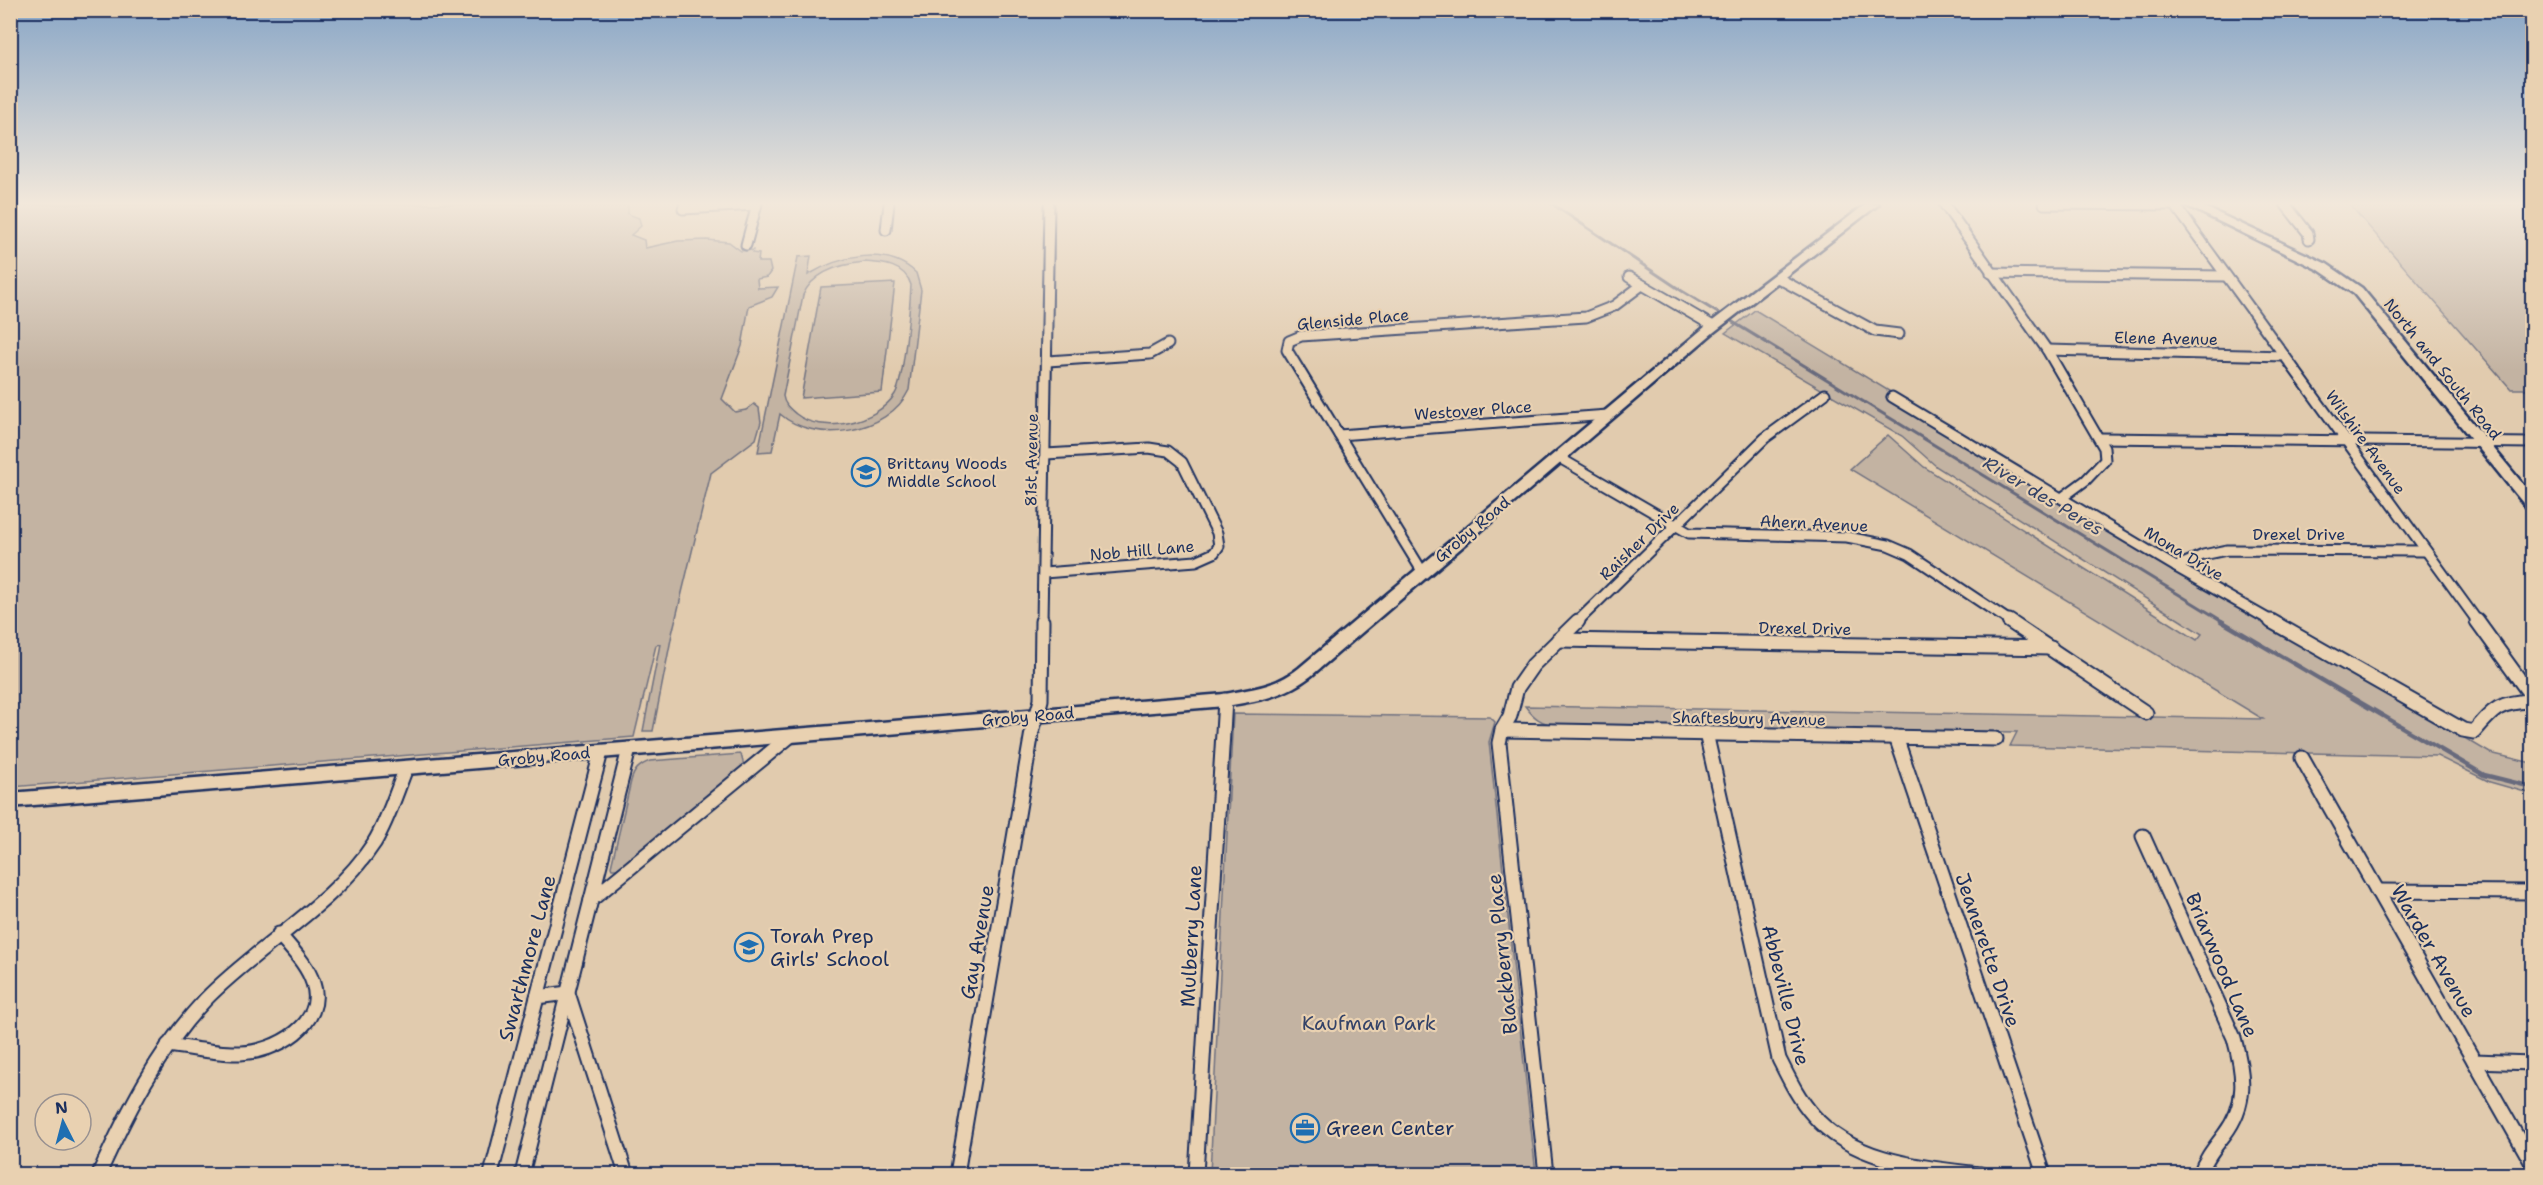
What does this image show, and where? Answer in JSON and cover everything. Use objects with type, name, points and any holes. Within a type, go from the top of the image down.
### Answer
[{"type":"street","name":"81st Avenue","points":[[1036,716],[1041,700],[1048,259]]},
{"type":"street","name":"Groby Road","points":[[10,800],[1036,716],[1225,699],[1272,692],[1290,684],[1715,324],[1802,259]]},
{"type":"street","points":[[1982,259],[2047,350],[2100,438],[2105,460],[2086,480],[2063,497]]},
{"type":"street","name":"Wilshire Avenue","points":[[2216,259],[2532,699]]},
{"type":"street","name":"North and South Road","points":[[2306,259],[2323,267],[2358,291],[2532,504]]},
{"type":"street","points":[[1991,273],[2226,276]]},
{"type":"street","points":[[1629,277],[1715,324]]},
{"type":"street","points":[[1778,278],[1875,331],[1899,334]]},
{"type":"street","name":"Glenside Place","points":[[1422,571],[1287,350],[1289,341],[1301,336],[1586,317],[1614,306],[1642,285]]},
{"type":"street","points":[[1279,336],[1289,341]]},
{"type":"street","points":[[1048,361],[1150,354],[1168,344]]},
{"type":"street","name":"Elene Avenue","points":[[2047,350],[2285,356]]},
{"type":"street","name":"Raisher Drive","points":[[1502,730],[1510,716],[1517,688],[1524,675],[1765,438],[1825,394]]},
{"type":"street","name":"Mona Drive","points":[[1892,397],[2063,497],[2176,567],[2463,730],[2474,732],[2498,705],[2532,699]]},
{"type":"street","name":"Westover Place","points":[[1339,435],[1608,415]]},
{"type":"street","points":[[2100,438],[2532,443]]},
{"type":"street","name":"Nob Hill Lane","points":[[1044,573],[1196,561],[1214,554],[1219,546],[1219,539],[1182,462],[1168,451],[1149,448],[1046,454]]},
{"type":"street","name":"Ahern Avenue","points":[[1558,457],[1689,533],[1847,537],[1888,545],[1923,562],[2146,713]]},
{"type":"street","name":"Drexel Drive","points":[[2176,567],[2202,555],[2227,550],[2426,551]]},
{"type":"street","name":"Drexel Drive","points":[[1558,640],[2051,648]]},
{"type":"street","name":"Mulberry Lane","points":[[1196,1174],[1225,699]]},
{"type":"street","name":"Gay Avenue","points":[[957,1174],[1036,716]]},
{"type":"street","name":"Shaftesbury Avenue","points":[[1502,730],[1996,739]]},
{"type":"street","name":"Blackberry Place","points":[[1502,730],[1499,743],[1546,1174]]},
{"type":"street","name":"Abbeville Drive","points":[[1706,733],[1779,1059],[1787,1079],[1814,1115],[1828,1129],[1866,1154],[1930,1169],[1980,1174]]},
{"type":"street","points":[[591,900],[789,736]]},
{"type":"street","name":"Jeanerette Drive","points":[[1896,737],[2044,1174]]},
{"type":"street","points":[[522,1174],[629,750]]},
{"type":"street","name":"Swarthmore Lane","points":[[491,1174],[601,752]]},
{"type":"street","name":"Warder Avenue","points":[[2302,758],[2532,1163]]},
{"type":"street","points":[[99,1174],[125,1115],[168,1044],[225,980],[279,934],[308,913],[357,866],[386,822],[406,768]]},
{"type":"street","name":"Briarwood Lane","points":[[2143,836],[2234,1038],[2241,1063],[2244,1089],[2242,1109],[2210,1151],[2200,1174]]},
{"type":"street","points":[[2377,891],[2532,892]]},
{"type":"street","points":[[168,1044],[237,1054],[254,1054],[274,1048],[293,1035],[312,1010],[315,993],[306,971],[279,934]]},
{"type":"street","points":[[537,997],[568,993]]},
{"type":"street","points":[[568,993],[626,1174]]},
{"type":"street","points":[[2474,1061],[2532,1063]]},
{"type":"green space","points":[[11,259],[758,259],[758,262],[769,262],[771,271],[767,277],[757,279],[758,288],[778,287],[772,297],[749,306],[742,346],[722,399],[735,412],[746,410],[754,404],[759,408],[761,422],[756,439],[711,473],[672,634],[653,731],[643,731],[660,644],[656,645],[634,737],[11,787]]},
{"type":"green space","points":[[798,259],[810,259],[808,275],[820,268],[847,259],[892,259],[904,264],[916,273],[921,290],[909,390],[899,405],[885,417],[868,425],[831,432],[812,430],[795,424],[780,414],[772,451],[758,452]],"holes":[[[865,262],[886,264],[904,273],[911,285],[904,359],[895,394],[876,412],[848,423],[820,424],[796,414],[789,408],[783,396],[803,295],[814,280],[829,270]]]},
{"type":"green space","points":[[2397,259],[2532,259],[2532,389],[2511,389]]},
{"type":"green space","points":[[895,283],[882,392],[801,398],[821,287]]},
{"type":"green space","points":[[1755,310],[1889,391],[1886,397],[2490,753],[2532,763],[2532,794],[2490,782],[2437,756],[2010,746],[2017,732],[1557,726],[1538,719],[1525,706],[2263,719],[1850,469],[1888,435],[1924,467],[2197,640],[2202,634],[1937,467],[1902,436],[1725,333]]},
{"type":"green space","name":"Kaufman Park","points":[[1233,714],[1490,717],[1495,722],[1489,742],[1536,1174],[1210,1174]]},
{"type":"green space","points":[[741,754],[744,766],[740,772],[617,869],[612,869],[631,781],[640,766],[650,761]]},
{"type":"waterway","name":"River des Peres","points":[[1635,259],[1682,291],[2224,622]]},
{"type":"waterway","name":"River des Peres","points":[[2221,621],[2484,775],[2532,787]]},
{"type":"place","name":"Brittany Woods Middle School","points":[[866,472]]},
{"type":"place","name":"Torah Prep Girls' School","points":[[749,947]]},
{"type":"place","name":"Green Center","points":[[1305,1128]]}]
